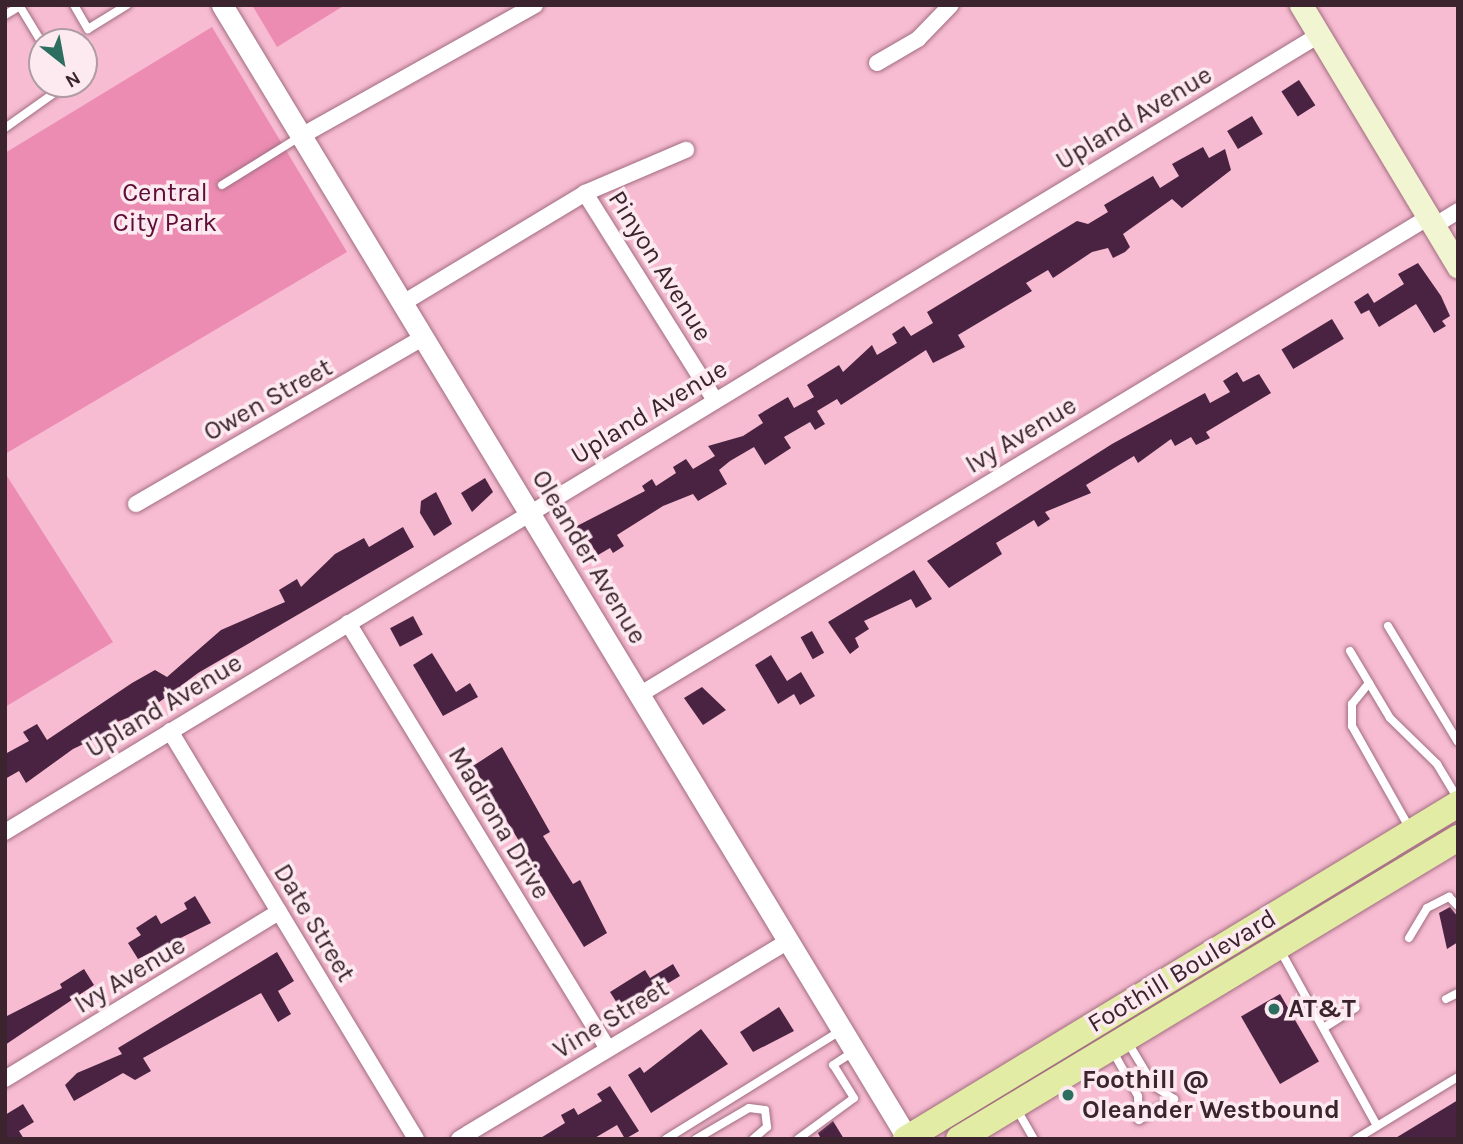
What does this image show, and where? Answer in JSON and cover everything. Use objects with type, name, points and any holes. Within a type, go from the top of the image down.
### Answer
[{"type":"main road","points":[[1301,5],[1458,266]]},
{"type":"main road","name":"Foothill Boulevard","points":[[907,1139],[1412,832],[1458,801]]},
{"type":"main road","name":"Foothill Boulevard","points":[[959,1139],[1453,845]]},
{"type":"main road","points":[[1278,947],[1287,925],[1372,872],[1385,848]]},
{"type":"street","name":"Oleander Avenue","points":[[222,5],[907,1139]]},
{"type":"street","points":[[301,136],[535,5]]},
{"type":"street","points":[[877,63],[918,39],[951,5]]},
{"type":"street","name":"Upland Avenue","points":[[5,832],[1319,35]]},
{"type":"street","points":[[402,303],[585,193],[686,150]]},
{"type":"street","name":"Pinyon Avenue","points":[[585,193],[715,400]]},
{"type":"street","name":"Ivy Avenue","points":[[639,695],[1431,222],[1458,211]]},
{"type":"street","name":"Owen Street","points":[[136,505],[424,337]]},
{"type":"street","name":"Madrona Drive","points":[[348,623],[608,1049]]},
{"type":"street","name":"Date Street","points":[[170,732],[416,1139]]},
{"type":"street","name":"Ivy Avenue","points":[[5,1079],[279,912]]},
{"type":"street","name":"Vine Street","points":[[459,1139],[788,941]]},
{"type":"lane","points":[[74,5],[88,29],[127,5]]},
{"type":"lane","points":[[5,15],[19,6],[33,28]]},
{"type":"lane","points":[[5,128],[47,98]]},
{"type":"lane","points":[[222,185],[301,136]]},
{"type":"lane","points":[[1388,626],[1458,742]]},
{"type":"lane","points":[[1350,651],[1390,718],[1437,764],[1458,801]]},
{"type":"lane","points":[[1369,683],[1352,704],[1352,726],[1412,832]]},
{"type":"lane","points":[[1409,938],[1427,908],[1448,897],[1458,906]]},
{"type":"lane","points":[[1278,947],[1325,1027],[1377,1126]]},
{"type":"lane","points":[[1446,999],[1458,993]]},
{"type":"lane","points":[[1325,1027],[1356,1008]]},
{"type":"lane","points":[[666,1139],[842,1030]]},
{"type":"lane","points":[[1119,1043],[1154,1086],[1174,1099],[1139,1120],[1138,1096],[1119,1043]]},
{"type":"lane","points":[[798,1139],[854,1098],[833,1065],[855,1051]]},
{"type":"lane","points":[[1356,1139],[1458,1077]]},
{"type":"lane","points":[[1015,1105],[1034,1139]]},
{"type":"lane","points":[[696,1139],[749,1108],[765,1110],[767,1127],[753,1139]]},
{"type":"green space","points":[[252,5],[345,5],[277,47]]},
{"type":"green space","name":"Central City Park","points":[[212,27],[347,252],[5,454],[5,153]]},
{"type":"green space","points":[[5,473],[113,642],[5,707]]},
{"type":"building","points":[[1299,80],[1315,105],[1298,117],[1281,91]]},
{"type":"building","points":[[1252,116],[1263,134],[1238,149],[1227,131]]},
{"type":"building","points":[[1203,147],[1209,158],[1225,149],[1231,170],[1182,208],[1172,199],[1123,234],[1130,247],[1125,252],[1113,258],[1108,248],[1092,252],[1053,278],[1048,270],[1026,283],[1032,291],[958,335],[965,347],[933,363],[926,350],[841,405],[837,399],[817,411],[825,424],[815,430],[810,422],[784,437],[791,448],[765,465],[754,447],[730,461],[719,470],[727,484],[698,501],[693,494],[663,506],[617,535],[624,546],[613,553],[610,548],[598,555],[586,537],[581,541],[573,528],[645,491],[642,486],[652,479],[656,486],[676,473],[673,467],[686,459],[693,469],[715,456],[708,446],[743,436],[763,423],[758,415],[788,397],[794,408],[814,397],[807,385],[839,365],[843,372],[872,345],[877,355],[897,343],[892,334],[904,326],[911,336],[933,323],[927,312],[1077,221],[1088,224],[1108,212],[1104,205],[1153,176],[1160,188],[1179,176],[1172,164]]},
{"type":"building","points":[[1418,263],[1441,296],[1450,316],[1442,321],[1446,326],[1434,333],[1416,304],[1379,327],[1369,310],[1361,314],[1354,302],[1368,293],[1374,303],[1404,284],[1398,274]]},
{"type":"building","points":[[1332,319],[1344,339],[1293,369],[1281,349]]},
{"type":"building","points":[[1237,372],[1243,382],[1259,374],[1271,393],[1206,432],[1210,438],[1196,445],[1191,437],[1175,446],[1171,439],[1138,463],[1134,456],[1086,485],[1091,493],[1045,512],[1050,519],[1038,527],[1034,520],[996,543],[1002,554],[949,588],[927,561],[1112,444],[1205,393],[1210,403],[1230,392],[1223,381]]},
{"type":"building","points":[[485,478],[493,492],[472,512],[461,493]]},
{"type":"building","points":[[436,492],[452,524],[434,536],[420,513],[421,501]]},
{"type":"building","points":[[403,527],[414,547],[198,673],[150,709],[112,724],[115,729],[73,749],[26,783],[19,771],[5,779],[5,754],[29,741],[23,732],[37,724],[47,740],[155,670],[167,677],[221,630],[285,602],[279,590],[297,579],[301,587],[335,554],[364,538],[369,547]]},
{"type":"building","points":[[914,570],[932,599],[916,608],[911,599],[864,621],[869,629],[855,638],[859,647],[850,654],[828,622]]},
{"type":"building","points":[[413,616],[423,635],[400,647],[390,628]]},
{"type":"building","points":[[812,631],[824,653],[813,659],[801,637]]},
{"type":"building","points":[[432,653],[456,692],[470,683],[478,697],[443,716],[413,665]]},
{"type":"building","points":[[771,655],[787,681],[801,672],[815,696],[800,705],[794,694],[778,704],[755,665]]},
{"type":"building","points":[[702,687],[726,710],[703,725],[684,698]]},
{"type":"building","points":[[502,747],[550,832],[543,836],[573,884],[580,880],[607,933],[584,947],[473,766]]},
{"type":"building","points":[[195,896],[211,923],[138,959],[128,943],[141,935],[136,928],[156,915],[161,924],[187,909],[184,903]]},
{"type":"building","points":[[1450,907],[1458,917],[1458,942],[1447,949],[1439,913]]},
{"type":"building","points":[[277,952],[294,981],[278,991],[291,1014],[278,1022],[261,993],[143,1058],[151,1071],[135,1080],[123,1073],[74,1101],[65,1085],[77,1073],[122,1054],[118,1048]]},
{"type":"building","points":[[673,964],[680,976],[622,1011],[610,992],[645,970],[650,978]]},
{"type":"building","points":[[84,969],[94,985],[5,1045],[5,1017],[62,988],[60,984]]},
{"type":"building","points":[[1280,994],[1319,1062],[1280,1084],[1241,1016]]},
{"type":"building","points":[[779,1007],[794,1031],[753,1052],[740,1032]]},
{"type":"building","points":[[701,1029],[728,1064],[651,1113],[628,1075],[640,1067],[644,1073]]},
{"type":"building","points":[[610,1086],[639,1131],[625,1139],[617,1125],[593,1139],[539,1139],[565,1123],[561,1115],[574,1108],[578,1115],[602,1101],[597,1094]]},
{"type":"building","points":[[1458,1100],[1458,1139],[1394,1139]]},
{"type":"building","points":[[23,1104],[34,1122],[19,1131],[24,1139],[5,1139],[5,1115]]},
{"type":"building","points":[[833,1121],[844,1139],[821,1139],[818,1133]]},
{"type":"place","name":"AT&T","points":[[1274,1009]]},
{"type":"place","name":"Foothill @ Oleander Westbound","points":[[1068,1095]]}]
